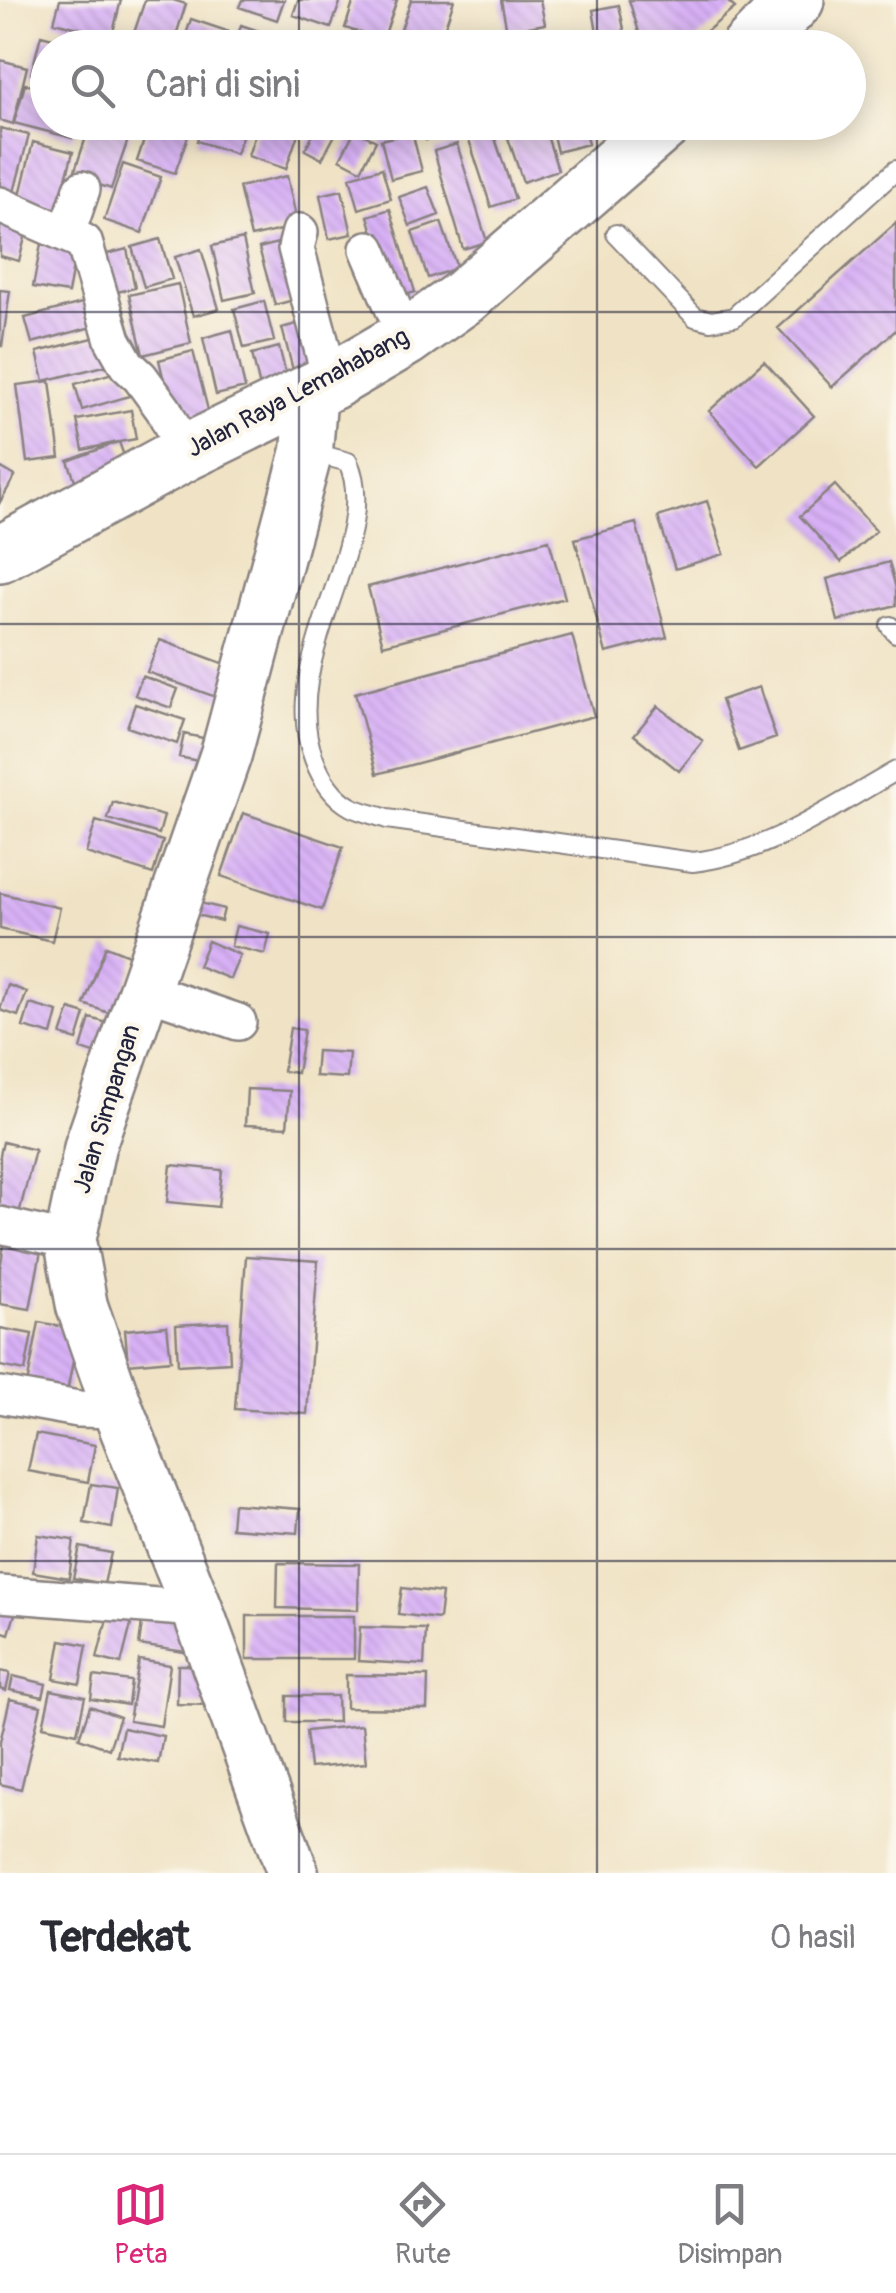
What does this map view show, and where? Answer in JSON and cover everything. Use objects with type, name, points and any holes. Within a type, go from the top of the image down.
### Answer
[{"type":"main road","points":[[767,30],[796,0]]},
{"type":"main road","name":"Jalan Raya Lemahabang","points":[[6,545],[322,386],[406,338],[464,297],[644,140]]},
{"type":"street","points":[[82,189],[88,241],[113,340],[127,366],[164,410],[185,453]]},
{"type":"street","points":[[0,205],[88,241]]},
{"type":"street","points":[[300,232],[296,248],[322,386]]},
{"type":"street","points":[[368,249],[406,338]]},
{"type":"street","name":"Jalan Simpangan","points":[[293,1873],[118,1410],[82,1306],[70,1241],[90,1146],[226,754],[322,386]]},
{"type":"street","points":[[144,990],[238,1022]]},
{"type":"street","points":[[0,1225],[70,1241]]},
{"type":"street","points":[[0,1395],[78,1409],[118,1410]]},
{"type":"street","points":[[0,1594],[196,1609]]},
{"type":"lane","points":[[616,234],[695,317],[712,321],[734,317],[896,170]]},
{"type":"lane","points":[[306,451],[348,462],[356,487],[352,529],[311,662],[305,698],[305,737],[318,772],[351,807],[387,819],[693,862],[728,858],[764,843],[896,772]]},
{"type":"building","points":[[60,0],[121,0],[114,30],[87,30],[54,22]]},
{"type":"building","points":[[145,0],[186,4],[178,30],[135,30]]},
{"type":"building","points":[[242,0],[284,0],[277,20],[239,7]]},
{"type":"building","points":[[298,0],[341,0],[331,28],[293,15]]},
{"type":"building","points":[[354,0],[397,0],[386,30],[345,28]]},
{"type":"building","points":[[411,0],[454,0],[444,30],[401,30]]},
{"type":"building","points":[[501,0],[540,0],[545,24],[507,30]]},
{"type":"building","points":[[629,0],[726,0],[735,8],[708,30],[638,30]]},
{"type":"building","points":[[619,5],[624,30],[597,30],[593,10]]},
{"type":"building","points":[[191,19],[224,30],[188,30]]},
{"type":"building","points":[[0,60],[27,67],[13,124],[0,120]]},
{"type":"building","points":[[25,84],[30,85],[30,127],[14,123]]},
{"type":"building","points":[[0,128],[29,135],[14,192],[0,189]]},
{"type":"building","points":[[85,140],[128,140],[111,189],[73,176]]},
{"type":"building","points":[[144,140],[187,140],[175,173],[137,161]]},
{"type":"building","points":[[197,140],[241,140],[236,154]]},
{"type":"building","points":[[253,140],[296,140],[286,169],[248,156]]},
{"type":"building","points":[[310,140],[332,140],[322,159],[305,150]]},
{"type":"building","points":[[350,140],[376,141],[361,170],[340,159]]},
{"type":"building","points":[[381,140],[414,140],[422,171],[391,179]]},
{"type":"building","points":[[469,140],[496,140],[515,199],[491,207]]},
{"type":"building","points":[[509,140],[548,140],[558,170],[523,182]]},
{"type":"building","points":[[554,140],[587,140],[588,144],[557,152]]},
{"type":"building","points":[[33,142],[73,152],[58,209],[19,199]]},
{"type":"building","points":[[457,144],[487,242],[463,249],[434,151]]},
{"type":"building","points":[[123,164],[161,177],[142,233],[104,220]]},
{"type":"building","points":[[382,168],[391,199],[359,209],[350,177]]},
{"type":"building","points":[[287,176],[298,226],[251,237],[239,187]]},
{"type":"building","points":[[428,187],[439,215],[410,226],[399,197]]},
{"type":"building","points":[[342,190],[352,234],[329,239],[320,195]]},
{"type":"building","points":[[390,209],[415,292],[394,299],[368,216]]},
{"type":"building","points":[[0,214],[29,222],[19,261],[0,256]]},
{"type":"building","points":[[441,222],[457,268],[428,278],[412,232]]},
{"type":"building","points":[[896,223],[896,330],[832,387],[778,328]]},
{"type":"building","points":[[160,239],[172,279],[144,287],[132,247]]},
{"type":"building","points":[[243,239],[255,293],[224,300],[212,246]]},
{"type":"building","points":[[285,241],[301,298],[275,305],[259,248]]},
{"type":"building","points":[[41,244],[76,250],[68,293],[33,287]]},
{"type":"building","points":[[127,249],[135,288],[108,294],[99,256]]},
{"type":"building","points":[[201,249],[219,309],[193,316],[175,257]]},
{"type":"building","points":[[178,284],[191,343],[143,355],[129,295]]},
{"type":"building","points":[[0,290],[10,291],[2,346],[0,346]]},
{"type":"building","points":[[97,299],[103,324],[32,343],[25,318]]},
{"type":"building","points":[[264,301],[274,341],[244,348],[234,309]]},
{"type":"building","points":[[311,320],[323,367],[294,374],[282,328]]},
{"type":"building","points":[[232,330],[245,388],[216,395],[203,338]]},
{"type":"building","points":[[109,334],[116,363],[44,381],[37,352]]},
{"type":"building","points":[[279,347],[289,385],[261,392],[252,354]]},
{"type":"building","points":[[193,351],[211,422],[176,430],[159,360]]},
{"type":"building","points":[[764,361],[814,416],[759,466],[709,411]]},
{"type":"building","points":[[126,369],[133,395],[82,410],[75,384]]},
{"type":"building","points":[[50,381],[60,458],[27,462],[17,385]]},
{"type":"building","points":[[131,410],[136,439],[119,442],[128,467],[77,486],[68,461],[118,442],[83,450],[77,420]]},
{"type":"building","points":[[0,467],[15,476],[0,502]]},
{"type":"building","points":[[835,485],[876,531],[841,562],[800,516]]},
{"type":"building","points":[[707,501],[724,554],[675,569],[658,517]]},
{"type":"building","points":[[636,523],[667,637],[606,653],[575,539]]},
{"type":"building","points":[[549,540],[565,598],[383,645],[368,587]]},
{"type":"building","points":[[889,562],[896,605],[838,621],[827,579]]},
{"type":"building","points":[[572,635],[594,716],[377,774],[355,693]]},
{"type":"building","points":[[160,640],[244,671],[232,703],[147,672]]},
{"type":"building","points":[[142,676],[178,689],[171,708],[135,695]]},
{"type":"building","points":[[759,687],[776,738],[739,751],[721,700]]},
{"type":"building","points":[[135,704],[185,720],[177,744],[127,727]]},
{"type":"building","points":[[658,706],[703,741],[679,771],[634,735]]},
{"type":"building","points":[[184,734],[222,742],[217,765],[179,757]]},
{"type":"building","points":[[113,802],[164,816],[159,834],[108,819]]},
{"type":"building","points":[[243,813],[343,847],[322,910],[221,876]]},
{"type":"building","points":[[96,821],[163,841],[153,874],[86,853]]},
{"type":"building","points":[[0,893],[60,908],[52,941],[0,929]]},
{"type":"building","points":[[200,903],[224,909],[221,921],[197,915]]},
{"type":"building","points":[[236,926],[270,934],[265,954],[231,946]]},
{"type":"building","points":[[208,941],[240,955],[230,979],[198,966]]},
{"type":"building","points":[[106,946],[136,958],[114,1015],[84,1004]]},
{"type":"building","points":[[8,985],[27,992],[18,1016],[0,1010]]},
{"type":"building","points":[[30,1004],[58,1012],[52,1035],[23,1027]]},
{"type":"building","points":[[70,1009],[85,1014],[77,1040],[61,1035]]},
{"type":"building","points":[[90,1018],[111,1024],[101,1055],[81,1049]]},
{"type":"building","points":[[290,1028],[304,1030],[297,1073],[283,1071]]},
{"type":"building","points":[[317,1051],[349,1053],[347,1078],[315,1076]]},
{"type":"building","points":[[247,1089],[290,1091],[287,1127],[245,1125]]},
{"type":"building","points":[[3,1142],[35,1150],[19,1214],[0,1209]]},
{"type":"building","points":[[171,1165],[222,1170],[218,1207],[167,1202]]},
{"type":"building","points":[[5,1239],[42,1246],[30,1309],[0,1304]]},
{"type":"building","points":[[246,1256],[318,1261],[307,1414],[235,1409]]},
{"type":"building","points":[[39,1322],[79,1330],[67,1392],[27,1385]]},
{"type":"building","points":[[228,1322],[230,1362],[178,1365],[176,1325]]},
{"type":"building","points":[[167,1326],[171,1360],[128,1364],[125,1330]]},
{"type":"building","points":[[0,1328],[32,1334],[25,1371],[0,1366]]},
{"type":"building","points":[[36,1434],[95,1445],[88,1482],[28,1471]]},
{"type":"building","points":[[91,1484],[118,1488],[112,1528],[84,1523]]},
{"type":"building","points":[[233,1504],[300,1509],[298,1533],[231,1528]]},
{"type":"building","points":[[38,1535],[74,1540],[69,1578],[33,1572]]},
{"type":"building","points":[[80,1547],[111,1553],[104,1584],[73,1578]]},
{"type":"building","points":[[278,1563],[359,1564],[358,1610],[277,1608]]},
{"type":"building","points":[[402,1588],[442,1593],[439,1619],[398,1614]]},
{"type":"building","points":[[0,1598],[18,1604],[9,1634],[0,1631]]},
{"type":"building","points":[[111,1604],[135,1609],[121,1664],[97,1658]]},
{"type":"building","points":[[144,1608],[191,1615],[185,1652],[139,1645]]},
{"type":"building","points":[[247,1616],[354,1616],[354,1659],[247,1659]]},
{"type":"building","points":[[360,1627],[426,1629],[424,1665],[358,1661]]},
{"type":"building","points":[[61,1640],[87,1645],[80,1684],[54,1679]]},
{"type":"building","points":[[139,1660],[170,1665],[161,1726],[129,1721]]},
{"type":"building","points":[[178,1665],[210,1665],[209,1705],[177,1704]]},
{"type":"building","points":[[0,1671],[10,1673],[6,1691],[0,1689]]},
{"type":"building","points":[[346,1675],[428,1676],[427,1709],[346,1708]]},
{"type":"building","points":[[13,1676],[46,1684],[43,1697],[10,1690]]},
{"type":"building","points":[[94,1676],[131,1681],[128,1705],[91,1699]]},
{"type":"building","points":[[51,1690],[85,1697],[77,1733],[43,1726]]},
{"type":"building","points":[[287,1696],[337,1696],[338,1722],[287,1722]]},
{"type":"building","points":[[10,1699],[41,1706],[21,1789],[0,1784],[0,1742]]},
{"type":"building","points":[[90,1706],[120,1717],[109,1749],[79,1738]]},
{"type":"building","points":[[362,1725],[366,1763],[310,1768],[306,1731]]},
{"type":"building","points":[[123,1728],[163,1736],[158,1763],[117,1756]]}]
